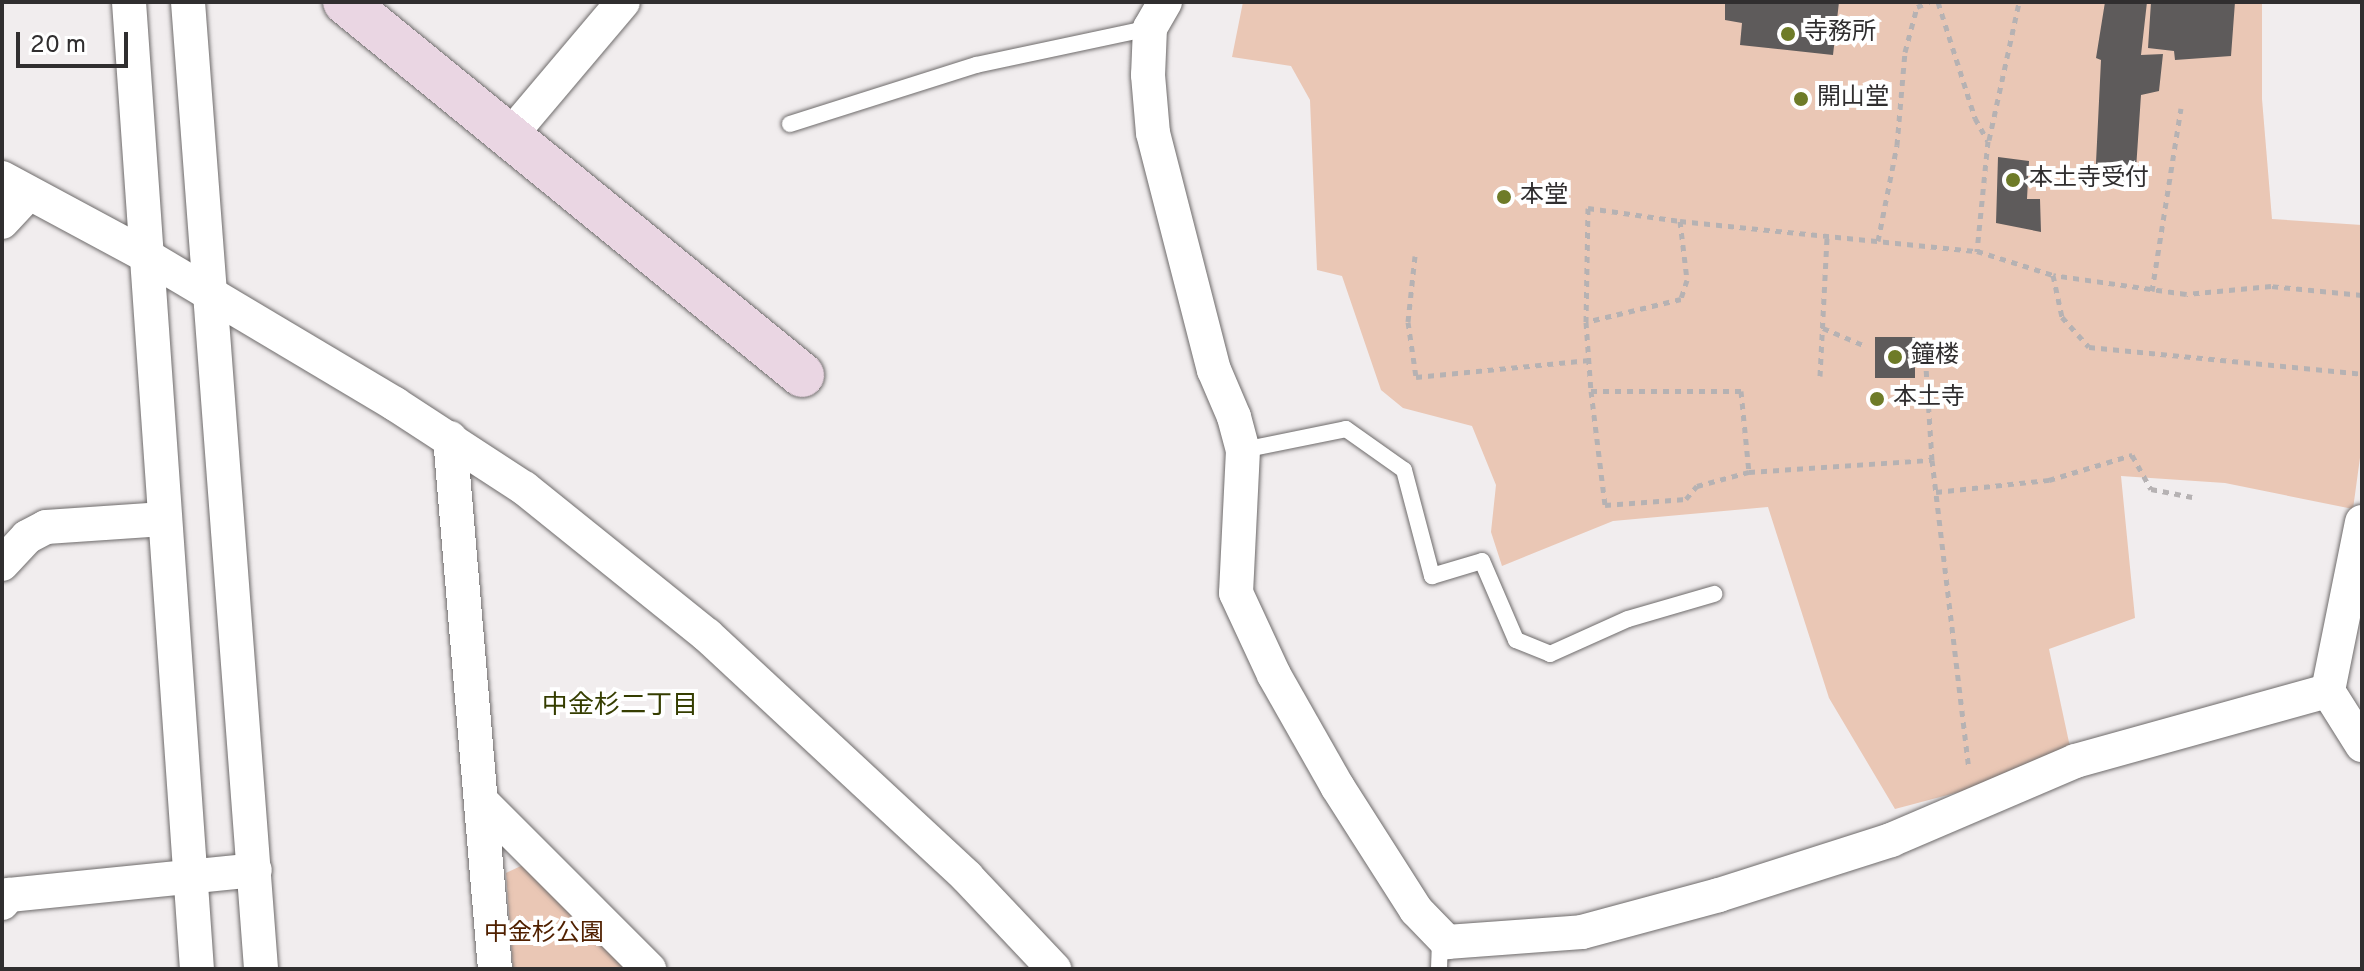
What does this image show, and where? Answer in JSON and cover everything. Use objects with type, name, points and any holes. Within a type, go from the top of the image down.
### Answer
[{"type":"street","points":[[129,2],[188,878],[197,969]]},
{"type":"street","points":[[188,2],[261,969]]},
{"type":"street","points":[[345,2],[802,375]]},
{"type":"street","points":[[508,138],[623,2]]},
{"type":"street","points":[[1158,15],[1148,75],[1153,133],[1214,370],[1234,417],[1243,450],[1236,593],[1274,675],[1337,786],[1416,910],[1447,942],[1582,932],[1719,895],[1891,840],[2075,761],[2328,691]]},
{"type":"street","points":[[2,222],[15,186],[145,255],[450,438],[524,488],[707,635],[967,877],[1054,969]]},
{"type":"street","points":[[450,438],[495,969]]},
{"type":"street","points":[[2,564],[27,537],[46,527],[164,519]]},
{"type":"street","points":[[2328,691],[2350,636],[2362,522]]},
{"type":"street","points":[[2328,691],[2362,745]]},
{"type":"street","points":[[483,803],[649,969]]},
{"type":"street","points":[[2,903],[9,895],[255,870]]},
{"type":"lane","points":[[790,124],[976,65],[1158,15]]},
{"type":"lane","points":[[1243,450],[1346,429],[1404,470],[1432,576],[1482,561],[1516,640],[1550,654],[1628,619],[1714,594]]},
{"type":"lane","points":[[1439,969],[1440,935]]},
{"type":"path","points":[[1878,241],[1897,145],[1905,52],[1917,7],[1929,2]]},
{"type":"path","points":[[1938,2],[1975,118],[1988,141]]},
{"type":"path","points":[[1977,251],[1988,141],[2019,2]]},
{"type":"path","points":[[2152,291],[2181,108]]},
{"type":"path","points":[[1932,460],[1749,472],[1697,486],[1686,499],[1605,505],[1586,322],[1588,208],[1680,221],[1977,251],[2053,275],[2152,291],[2186,294],[2271,286],[2362,295]]},
{"type":"path","points":[[1586,322],[1681,299],[1687,280],[1680,221]]},
{"type":"path","points":[[1820,376],[1827,236]]},
{"type":"path","points":[[1415,256],[1408,322],[1416,377],[1589,360]]},
{"type":"path","points":[[2053,275],[2062,317],[2089,347],[2362,374]]},
{"type":"path","points":[[1823,328],[1863,345]]},
{"type":"path","points":[[1925,353],[1932,460],[1969,772]]},
{"type":"path","points":[[1591,391],[1741,391],[1749,472]]},
{"type":"path","points":[[1936,492],[2049,480],[2132,455],[2151,489],[2192,497]]},
{"type":"green space","name":"本土寺","points":[[1243,2],[2262,2],[2262,99],[2272,219],[2362,225],[2362,443],[2353,509],[2225,483],[2121,476],[2135,618],[2049,649],[2070,747],[1978,787],[1895,809],[1829,698],[1768,507],[1613,521],[1502,566],[1491,532],[1496,485],[1472,426],[1403,408],[1381,390],[1342,276],[1317,270],[1310,100],[1291,66],[1232,57]]},
{"type":"green space","name":"中金杉公園","points":[[523,865],[626,969],[513,969],[506,873]]},
{"type":"building","name":"寺務所","points":[[1725,2],[1839,2],[1833,55],[1740,45],[1742,23],[1725,20]]},
{"type":"building","points":[[2105,2],[2147,2],[2141,55],[2163,54],[2159,91],[2141,95],[2135,184],[2095,183],[2101,60],[2096,58]]},
{"type":"building","points":[[2151,2],[2235,2],[2231,56],[2175,60],[2174,51],[2148,48]]},
{"type":"building","name":"本土寺受付","points":[[1998,157],[2029,161],[2027,199],[2040,199],[2041,232],[1996,223]]},
{"type":"building","name":"鐘楼","points":[[1875,337],[1915,337],[1915,378],[1875,378]]},
{"type":"place","name":"寺務所","points":[[1788,34]]},
{"type":"place","name":"開山堂","points":[[1801,99]]},
{"type":"place","name":"本土寺受付","points":[[2013,180]]},
{"type":"place","name":"本堂","points":[[1504,197]]},
{"type":"place","name":"鐘楼","points":[[1895,357]]},
{"type":"place","name":"本土寺","points":[[1877,399]]},
{"type":"district","name":"中金杉二丁目","points":[[620,707]]}]
